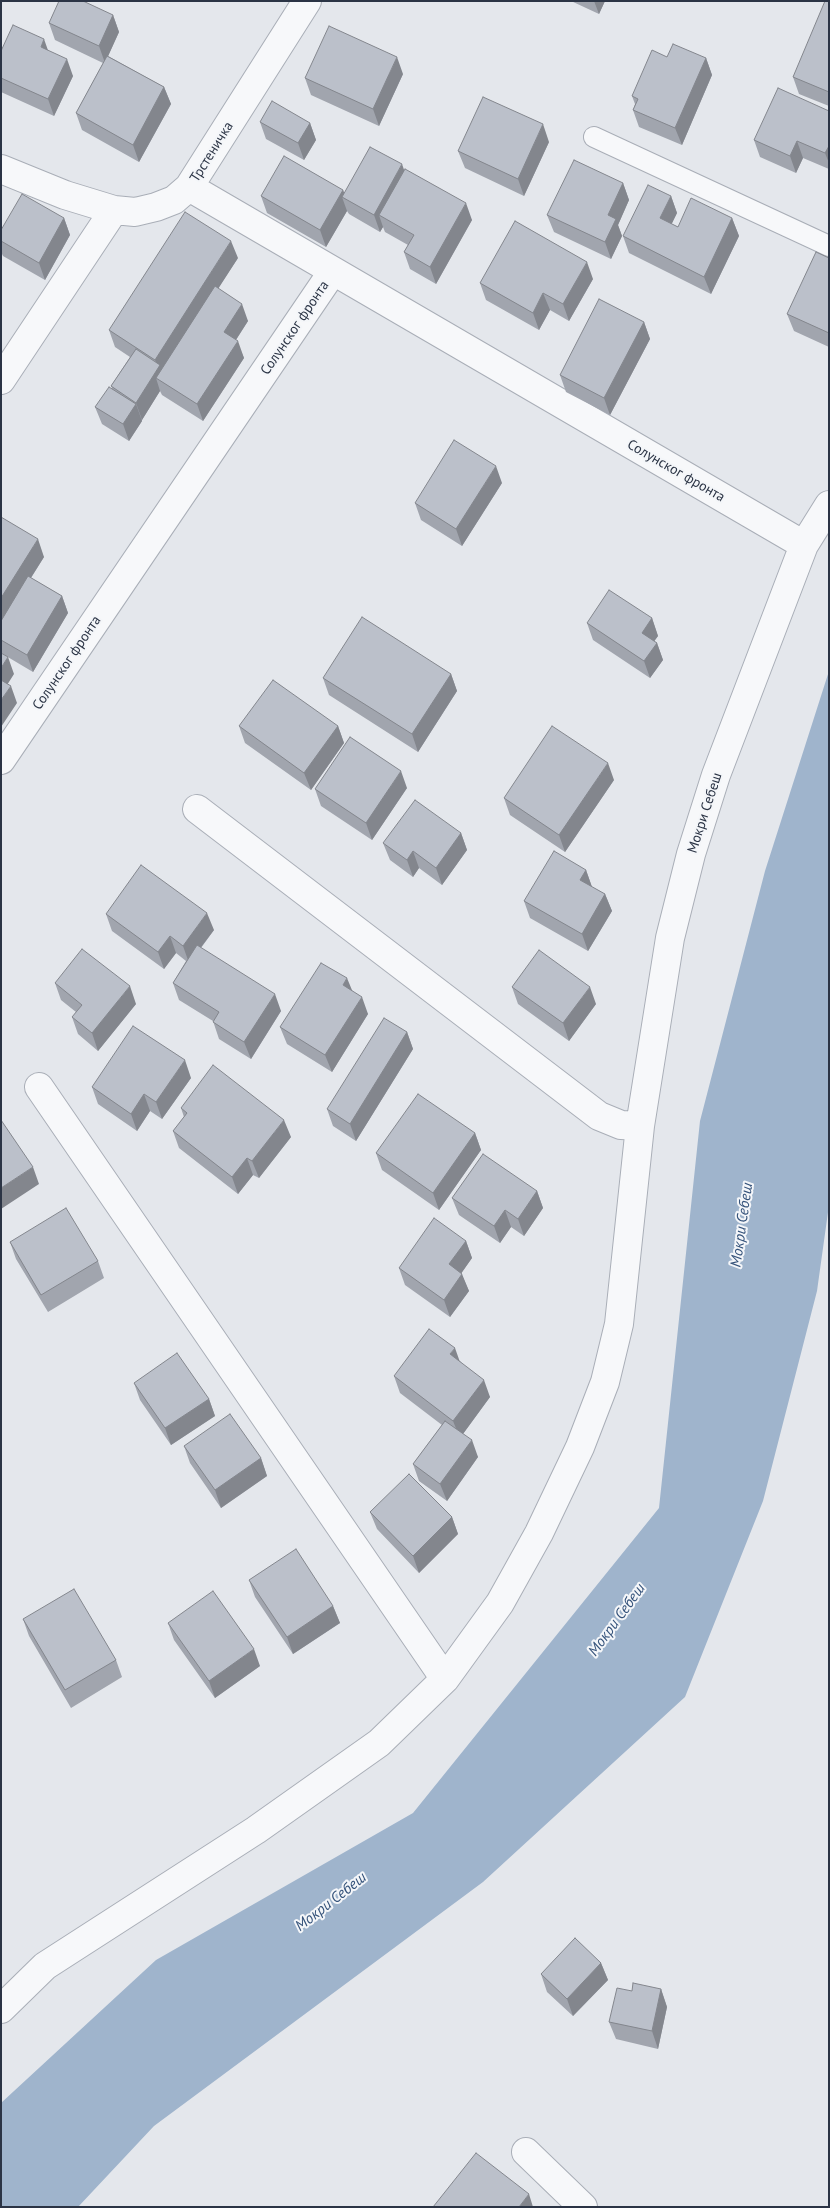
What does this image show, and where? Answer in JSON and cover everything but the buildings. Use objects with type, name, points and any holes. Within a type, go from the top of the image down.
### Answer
[{"type":"street","name":"Трстеничка","points":[[1,169],[65,196],[114,210],[136,212],[174,200],[189,187],[307,1]]},
{"type":"street","points":[[189,187],[333,271]]},
{"type":"street","points":[[1,380],[114,210]]},
{"type":"street","name":"Солунског фронта","points":[[1,760],[333,271],[804,545]]},
{"type":"street","name":"Мокри Себеш","points":[[1,2010],[45,1966],[247,1837],[379,1743],[445,1679],[496,1610],[538,1533],[583,1440],[604,1382],[619,1324],[640,1126],[670,938],[692,854],[716,775],[804,545],[829,505]]},
{"type":"street","points":[[196,809],[599,1116],[620,1124],[640,1126]]},
{"type":"street","points":[[39,1087],[445,1679]]},
{"type":"street","points":[[526,2152],[583,2207]]},
{"type":"lane","points":[[594,137],[829,246]]},
{"type":"water","points":[[829,671],[829,1205],[817,1291],[763,1501],[685,1697],[483,1882],[154,2126],[78,2207],[1,2207],[1,2103],[156,1960],[413,1813],[659,1508],[700,1121],[765,871]]}]
